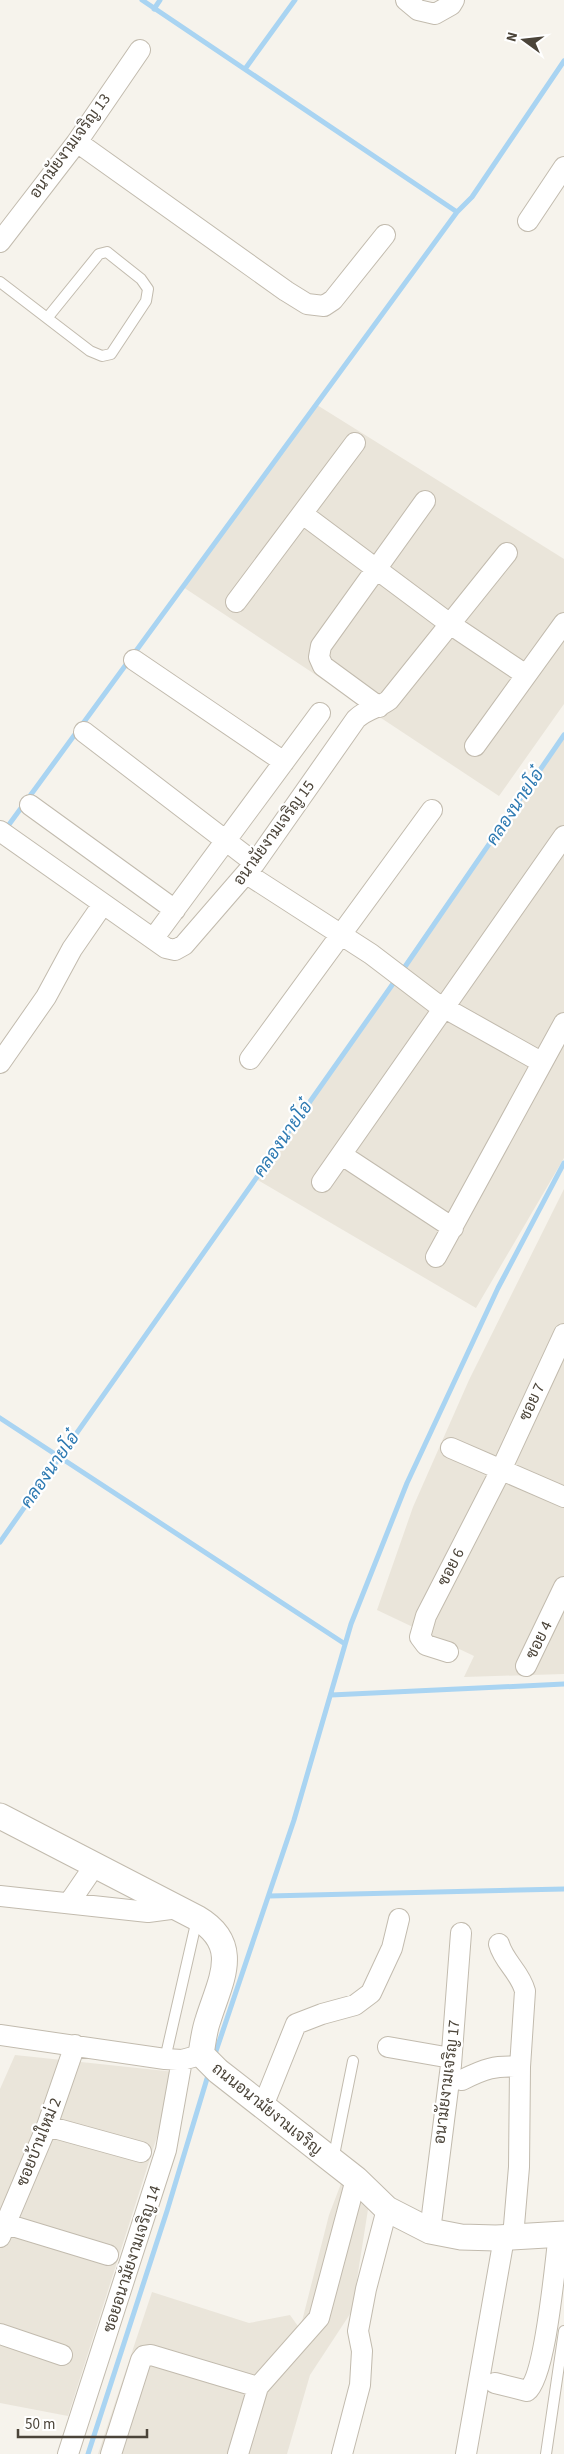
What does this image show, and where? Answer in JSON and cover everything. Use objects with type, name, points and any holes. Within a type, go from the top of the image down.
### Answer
[{"type":"street","points":[[406,0],[418,10],[435,14],[451,5],[454,0]]},
{"type":"street","name":"อนามัยงามเจริญ 13","points":[[0,242],[77,142],[140,50]]},
{"type":"street","points":[[77,142],[182,218],[307,304],[324,306],[333,300],[385,235]]},
{"type":"street","points":[[528,221],[564,168]]},
{"type":"street","points":[[236,602],[304,515],[355,443]]},
{"type":"street","points":[[379,707],[323,666],[319,657],[321,646],[375,568],[425,501]]},
{"type":"street","points":[[304,515],[450,624],[526,675]]},
{"type":"street","name":"อนามัยงามเจริญ 15","points":[[0,831],[166,948],[175,950],[184,946],[251,868],[356,719],[366,710],[379,707],[389,700],[507,553]]},
{"type":"street","points":[[475,746],[564,623]]},
{"type":"street","points":[[134,660],[284,762]]},
{"type":"street","points":[[153,939],[225,839],[320,713]]},
{"type":"street","points":[[84,732],[225,839],[251,868],[341,934],[444,1008],[541,1062]]},
{"type":"street","points":[[30,806],[175,910]]},
{"type":"street","points":[[250,1058],[432,810]]},
{"type":"street","points":[[322,1182],[564,836]]},
{"type":"street","points":[[0,1063],[46,997],[72,949],[102,904]]},
{"type":"street","points":[[436,1257],[541,1062],[564,1024]]},
{"type":"street","points":[[342,1155],[453,1228]]},
{"type":"street","name":"ซอย 7","points":[[501,1470],[564,1334]]},
{"type":"street","points":[[451,1448],[564,1497]]},
{"type":"street","name":"ซอย 6","points":[[448,1652],[426,1645],[420,1637],[426,1616],[501,1470]]},
{"type":"street","name":"ซอย 4","points":[[526,1666],[564,1587]]},
{"type":"street","name":"ถนนอนามัยงามเจริญ","points":[[0,1816],[187,1913],[218,1935],[224,1951],[224,1969],[194,2060],[263,2106],[356,2180],[387,2209],[430,2231],[461,2237],[562,2234]]},
{"type":"street","points":[[69,1903],[95,1865]]},
{"type":"street","points":[[0,1896],[148,1912],[187,1913]]},
{"type":"street","points":[[263,2106],[296,2024],[322,2014],[355,2005],[371,1993],[392,1948],[399,1919]]},
{"type":"street","name":"อนามัยงามเจริญ 17","points":[[430,2231],[451,2058],[461,1933]]},
{"type":"street","points":[[466,2454],[508,2237],[519,2167],[520,2067],[525,1991],[522,1979],[501,1952],[498,1944]]},
{"type":"street","points":[[0,2035],[194,2060]]},
{"type":"street","name":"ซอยบ้านใหม่ 2","points":[[3,2231],[47,2126],[75,2045]]},
{"type":"street","points":[[388,2047],[451,2058]]},
{"type":"street","name":"ซอยอนามัยงามเจริญ 14","points":[[68,2454],[194,2060]]},
{"type":"street","points":[[462,2080],[484,2069],[503,2066],[520,2067]]},
{"type":"street","points":[[47,2126],[141,2152]]},
{"type":"street","points":[[238,2454],[258,2387],[319,2318],[356,2180]]},
{"type":"street","points":[[342,2454],[360,2385],[362,2351],[358,2332],[366,2289],[387,2209]]},
{"type":"street","points":[[3,2231],[108,2255]]},
{"type":"street","points":[[495,2382],[527,2391],[536,2379],[542,2356],[562,2234]]},
{"type":"street","points":[[0,2334],[62,2355]]},
{"type":"street","points":[[111,2454],[141,2360],[144,2356],[151,2355],[258,2387]]},
{"type":"lane","points":[[0,282],[90,351],[102,356],[111,354],[146,301],[148,289],[141,279],[107,252],[99,254],[48,317]]},
{"type":"lane","points":[[187,1913],[194,2060]]},
{"type":"lane","points":[[333,2161],[353,2060]]},
{"type":"lane","points":[[546,2454],[564,2331]]},
{"type":"shaded area","points":[[317,405],[564,559],[564,704],[499,796],[183,587]]},
{"type":"shaded area","points":[[564,732],[564,1158],[476,1308],[256,1179]]},
{"type":"shaded area","points":[[564,1189],[564,1674],[464,1677],[474,1656],[377,1610],[413,1507],[469,1380]]},
{"type":"shaded area","points":[[15,2055],[175,2072],[168,2102],[68,2416],[0,2403],[0,2089]]},
{"type":"shaded area","points":[[342,2181],[369,2203],[352,2311],[310,2375],[287,2454],[98,2454],[152,2292],[249,2323],[290,2315],[300,2329],[329,2215]]},
{"type":"waterway","points":[[142,0],[457,212],[472,197],[564,61]]},
{"type":"waterway","points":[[154,9],[160,0]]},
{"type":"waterway","points":[[245,69],[295,0]]},
{"type":"waterway","points":[[5,830],[457,212]]},
{"type":"waterway","name":"คลองนายโอ๋","points":[[402,971],[564,735]]},
{"type":"waterway","name":"คลองนายโอ๋","points":[[0,1542],[397,978]]},
{"type":"waterway","points":[[214,2057],[294,1820],[351,1624],[407,1483],[498,1288],[564,1163]]},
{"type":"waterway","points":[[0,1418],[345,1644]]},
{"type":"waterway","points":[[331,1695],[564,1684]]},
{"type":"waterway","points":[[269,1896],[564,1889]]},
{"type":"waterway","points":[[88,2454],[167,2211],[209,2072]]}]
